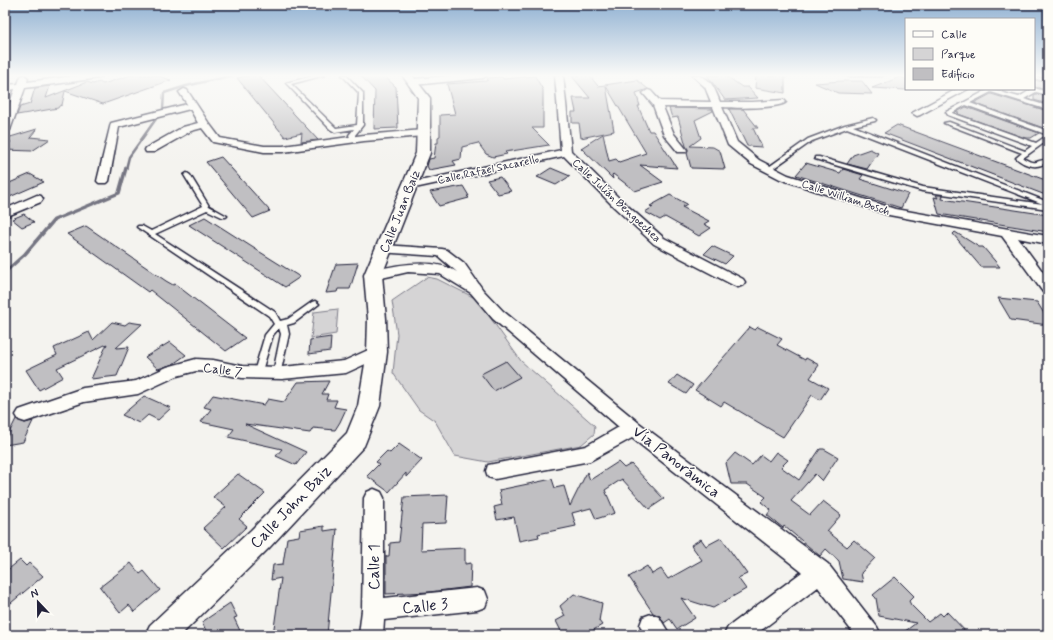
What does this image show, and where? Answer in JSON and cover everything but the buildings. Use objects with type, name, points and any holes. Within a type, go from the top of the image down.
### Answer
[{"type":"street","points":[[5,130],[14,105]]},
{"type":"street","points":[[104,181],[114,125],[193,105],[204,124],[217,140],[264,149],[283,149],[353,139],[423,133]]},
{"type":"street","name":"Calle Juan Baiz","points":[[377,352],[377,320],[373,275],[423,153],[425,105]]},
{"type":"street","name":"Calle Julián Bengoechea","points":[[562,105],[566,152],[618,204],[659,241],[738,282]]},
{"type":"street","points":[[657,105],[669,135],[682,150]]},
{"type":"street","points":[[709,105],[753,105]]},
{"type":"street","name":"Calle William Bosch","points":[[717,105],[732,143],[744,154],[784,177],[894,212],[1048,240]]},
{"type":"street","points":[[917,113],[933,105]]},
{"type":"street","points":[[150,150],[187,129],[204,124]]},
{"type":"street","name":"Calle Rafael Sacarello","points":[[410,186],[566,152]]},
{"type":"street","points":[[5,213],[37,199]]},
{"type":"street","points":[[1007,233],[1048,289]]},
{"type":"street","name":"Vía Panorámica","points":[[384,249],[442,253],[459,266],[478,293],[498,315],[633,428],[820,572],[869,635]]},
{"type":"street","points":[[419,268],[433,260],[437,252]]},
{"type":"street","name":"Vía Panorámica","points":[[373,275],[408,268],[443,270],[478,293]]},
{"type":"street","name":"Vía Panorámica","points":[[389,272],[439,277],[461,290],[478,293]]},
{"type":"street","name":"Calle 7","points":[[25,415],[83,395],[138,387],[173,371],[196,366],[214,366],[242,372],[277,372],[346,367],[377,352]]},
{"type":"street","name":"Calle John Baiz","points":[[160,635],[260,540],[356,438],[368,406],[377,352]]},
{"type":"street","points":[[495,471],[590,453],[633,428]]},
{"type":"street","name":"Calle 1","points":[[371,635],[373,610],[374,498]]},
{"type":"street","points":[[736,635],[820,572]]},
{"type":"street","name":"Calle 3","points":[[373,610],[477,599]]},
{"type":"lane","points":[[309,105],[335,130],[358,127]]},
{"type":"lane","points":[[353,139],[352,135],[360,125],[361,105]]},
{"type":"lane","points":[[962,105],[949,112],[950,114],[1036,145]]},
{"type":"lane","points":[[970,105],[1048,133]]},
{"type":"lane","points":[[1038,105],[1048,108]]},
{"type":"lane","points":[[769,169],[810,140],[847,126],[873,120]]},
{"type":"lane","points":[[947,124],[1026,153]]},
{"type":"lane","points":[[847,126],[1048,204]]},
{"type":"lane","points":[[358,127],[364,138]]},
{"type":"lane","points":[[1046,161],[1041,165],[1036,166],[1019,158],[1048,138]]},
{"type":"lane","points":[[817,158],[922,189],[1048,207]]},
{"type":"lane","points":[[187,175],[207,207],[224,216]]},
{"type":"lane","points":[[150,234],[207,207]]},
{"type":"lane","points":[[140,227],[272,314],[278,325],[284,327],[285,334],[277,372]]},
{"type":"lane","points":[[258,372],[269,335],[273,329],[278,325],[290,321],[315,304]]},
{"type":"green space","points":[[427,277],[437,279],[477,299],[521,361],[595,426],[594,434],[581,445],[488,462],[455,456],[435,421],[419,410],[393,373],[397,334],[392,301]]},
{"type":"green space","points":[[338,309],[336,334],[311,338],[314,312]]},
{"type":"waterway","points":[[126,169],[129,157],[163,109],[163,105]]},
{"type":"waterway","points":[[5,272],[25,254],[54,220],[119,193],[126,168]]}]
